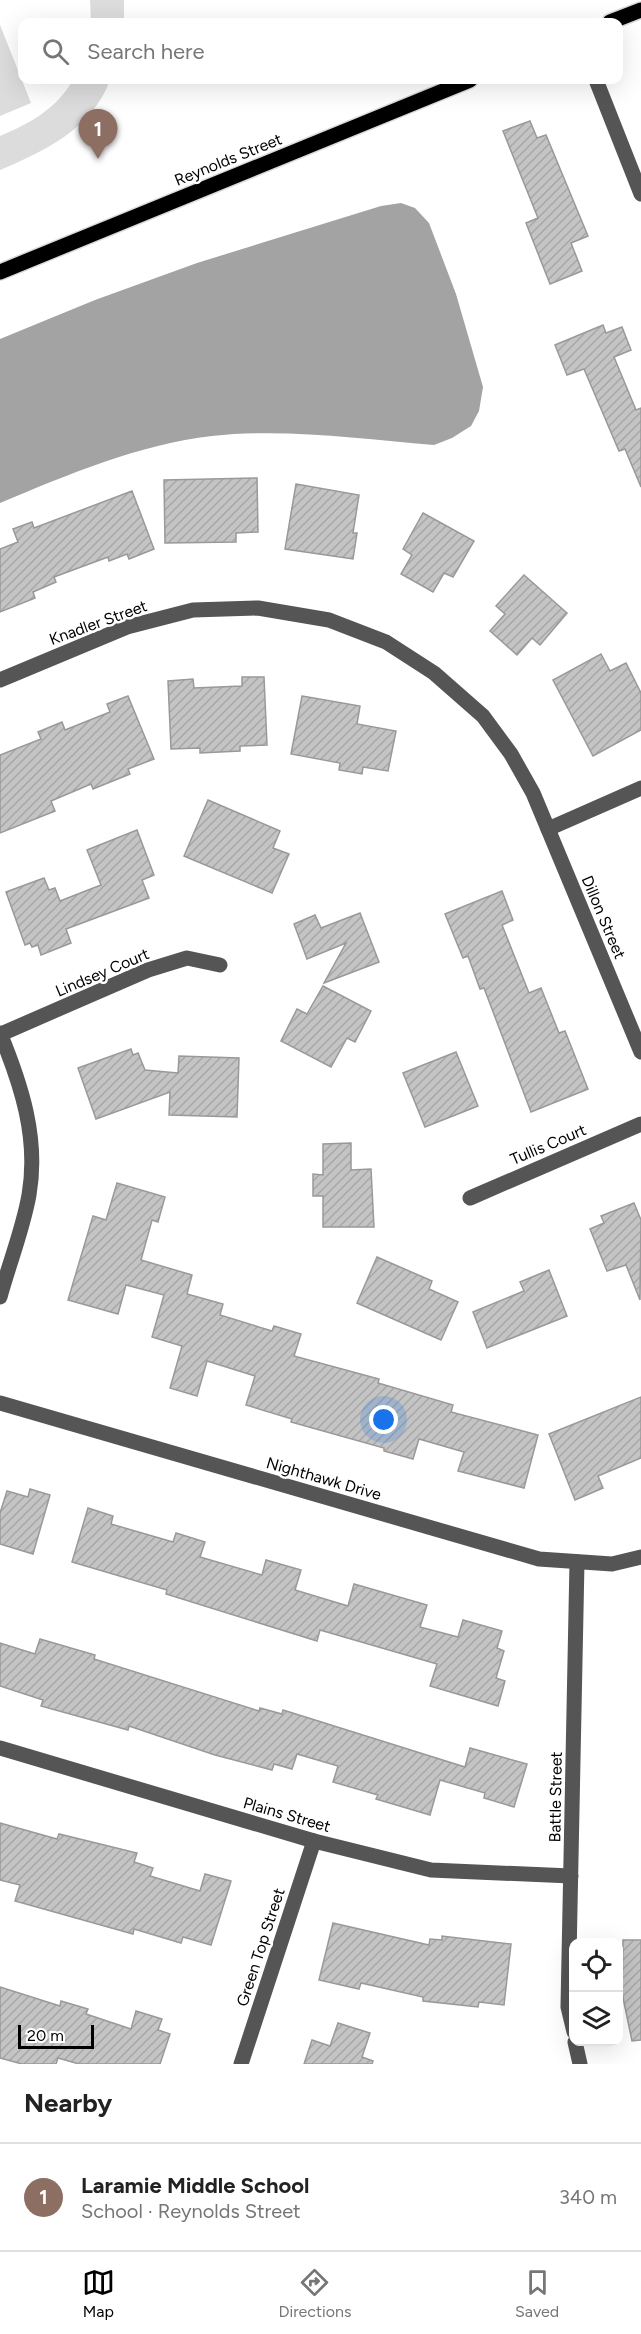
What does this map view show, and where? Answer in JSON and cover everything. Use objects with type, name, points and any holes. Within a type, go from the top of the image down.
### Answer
[{"type":"main road","points":[[620,18],[641,10]]},
{"type":"main road","name":"Reynolds Street","points":[[0,272],[460,84]]},
{"type":"street","points":[[598,84],[641,194]]},
{"type":"street","name":"Knadler Street","points":[[0,680],[127,627],[193,610],[258,608],[329,620],[386,642],[434,673],[483,716],[511,754],[548,829]]},
{"type":"street","points":[[548,829],[641,788]]},
{"type":"street","name":"Dillon Street","points":[[548,829],[641,1053]]},
{"type":"street","name":"Lindsey Court","points":[[0,1034],[148,970],[187,958],[220,965]]},
{"type":"street","points":[[0,1034],[18,1076],[26,1105],[31,1146],[29,1194],[0,1298]]},
{"type":"street","name":"Tullis Court","points":[[470,1198],[641,1124]]},
{"type":"street","name":"Nighthawk Drive","points":[[0,1403],[539,1559],[612,1564],[641,1557]]},
{"type":"street","name":"Battle Street","points":[[569,2012],[578,1562]]},
{"type":"street","name":"Plains Street","points":[[0,1748],[314,1841],[431,1870],[571,1876]]},
{"type":"street","name":"Green Top Street","points":[[241,2064],[314,1841]]},
{"type":"street","points":[[576,2046],[580,2064]]},
{"type":"shaded area","points":[[90,0],[124,0],[124,18],[91,18]]},
{"type":"shaded area","points":[[0,25],[18,70],[18,84],[23,84],[31,103],[0,116]]},
{"type":"shaded area","points":[[70,84],[108,84],[92,112],[79,125],[50,146],[0,170],[0,136],[42,114]]},
{"type":"shaded area","points":[[401,203],[415,208],[429,223],[456,294],[483,387],[479,411],[471,426],[452,438],[434,445],[323,435],[268,433],[185,440],[104,462],[0,503],[0,339],[95,300],[197,263],[381,206]]},
{"type":"building","points":[[530,121],[537,138],[546,135],[588,236],[571,243],[582,271],[550,284],[526,223],[538,218],[503,131]]},
{"type":"building","points":[[603,325],[606,333],[622,327],[631,350],[614,357],[636,410],[641,408],[641,487],[625,449],[619,451],[584,369],[567,375],[555,345]]},
{"type":"building","points":[[257,478],[258,532],[236,533],[236,542],[165,543],[164,480]]},
{"type":"building","points":[[296,484],[359,495],[353,533],[357,533],[353,559],[285,549]]},
{"type":"building","points":[[132,491],[154,549],[129,559],[127,554],[109,561],[108,557],[54,577],[56,582],[33,592],[35,598],[0,612],[0,549],[18,542],[13,529],[32,522],[34,528]]},
{"type":"building","points":[[423,513],[474,541],[453,577],[444,573],[433,592],[401,574],[412,555],[403,549]]},
{"type":"building","points":[[524,575],[567,613],[540,645],[532,638],[517,655],[490,631],[505,614],[496,606]]},
{"type":"building","points":[[601,654],[610,671],[626,663],[641,693],[641,730],[593,756],[553,680]]},
{"type":"building","points":[[242,677],[264,677],[267,745],[240,746],[240,751],[200,753],[200,748],[171,749],[168,681],[193,679],[194,688],[242,686]]},
{"type":"building","points":[[128,696],[154,759],[128,769],[130,774],[93,789],[91,784],[51,801],[55,811],[0,833],[0,755],[41,739],[38,732],[62,722],[65,730],[110,712],[107,704]]},
{"type":"building","points":[[302,696],[360,706],[357,724],[396,731],[388,771],[363,767],[362,774],[339,770],[340,763],[291,754]]},
{"type":"building","points":[[208,800],[280,831],[273,848],[289,854],[272,893],[184,856]]},
{"type":"building","points":[[137,830],[154,875],[142,880],[149,898],[66,929],[71,943],[41,955],[38,945],[32,947],[30,943],[25,945],[6,892],[44,878],[49,890],[55,888],[60,901],[101,885],[87,850]]},
{"type":"building","points":[[502,891],[513,920],[502,925],[529,993],[541,988],[559,1033],[565,1031],[588,1089],[531,1112],[484,988],[480,989],[468,956],[463,958],[445,914]]},
{"type":"building","points":[[360,913],[379,962],[324,983],[346,943],[307,959],[294,924],[315,915],[321,928]]},
{"type":"building","points":[[323,986],[371,1011],[355,1042],[347,1038],[331,1067],[281,1041],[297,1009],[307,1014]]},
{"type":"building","points":[[131,1049],[133,1055],[138,1053],[145,1070],[178,1073],[179,1056],[239,1058],[237,1117],[169,1115],[170,1092],[96,1119],[78,1068]]},
{"type":"building","points":[[456,1052],[478,1106],[425,1127],[403,1073]]},
{"type":"building","points":[[351,1143],[351,1170],[371,1169],[374,1227],[323,1227],[323,1196],[313,1196],[313,1174],[323,1175],[323,1144]]},
{"type":"building","points":[[117,1183],[165,1197],[158,1222],[152,1220],[141,1260],[192,1275],[187,1294],[223,1304],[220,1315],[272,1331],[274,1326],[301,1334],[294,1356],[379,1379],[378,1383],[453,1405],[451,1412],[538,1435],[524,1488],[458,1471],[464,1452],[419,1439],[413,1459],[384,1451],[384,1448],[291,1422],[292,1419],[246,1405],[255,1376],[207,1361],[197,1396],[170,1388],[182,1346],[152,1337],[164,1295],[126,1285],[118,1314],[68,1300],[93,1216],[106,1220]]},
{"type":"building","points":[[634,1203],[641,1220],[640,1300],[626,1265],[607,1271],[590,1229],[604,1223],[601,1216]]},
{"type":"building","points":[[377,1257],[432,1281],[429,1289],[458,1302],[441,1340],[357,1303]]},
{"type":"building","points":[[549,1270],[567,1316],[487,1348],[473,1312],[524,1291],[520,1282]]},
{"type":"building","points":[[641,1397],[641,1458],[598,1476],[603,1488],[575,1500],[549,1434]]},
{"type":"building","points":[[30,1489],[50,1495],[33,1554],[0,1544],[0,1513],[7,1491],[28,1497]]},
{"type":"building","points":[[88,1508],[113,1516],[111,1524],[173,1542],[176,1533],[205,1542],[200,1557],[262,1575],[266,1560],[301,1570],[295,1590],[348,1606],[354,1584],[427,1605],[420,1627],[458,1637],[463,1620],[502,1631],[497,1648],[504,1651],[496,1678],[505,1681],[498,1706],[430,1686],[437,1664],[320,1630],[317,1641],[166,1594],[167,1590],[72,1562]]},
{"type":"building","points":[[40,1639],[95,1655],[94,1659],[259,1711],[260,1708],[282,1714],[283,1710],[465,1767],[470,1748],[527,1764],[514,1807],[484,1798],[485,1793],[440,1780],[430,1815],[376,1799],[378,1795],[333,1782],[338,1766],[297,1754],[292,1769],[274,1764],[272,1770],[215,1755],[129,1726],[128,1730],[41,1706],[43,1700],[0,1686],[0,1643],[35,1654]]},
{"type":"building","points":[[0,1823],[57,1839],[59,1834],[137,1853],[134,1862],[153,1868],[150,1876],[200,1891],[205,1874],[231,1881],[211,1945],[183,1937],[181,1943],[134,1929],[133,1934],[15,1901],[20,1885],[0,1880]]},
{"type":"building","points":[[333,1923],[429,1945],[430,1939],[442,1940],[442,1936],[511,1944],[504,2005],[479,2002],[478,2007],[423,2001],[423,1997],[361,1983],[359,1989],[319,1980]]},
{"type":"building","points":[[623,1940],[641,1940],[641,2040],[632,2041],[623,1998]]},
{"type":"building","points":[[0,1987],[60,2006],[61,2001],[88,2009],[86,2014],[131,2029],[136,2011],[162,2019],[158,2030],[170,2034],[160,2064],[79,2064],[58,2058],[56,2064],[22,2064],[0,2058]]},
{"type":"building","points":[[338,2023],[370,2033],[362,2057],[373,2061],[372,2064],[304,2064],[312,2040],[330,2046]]},
{"type":"place","name":"Laramie Middle School","points":[[98,159]]}]
